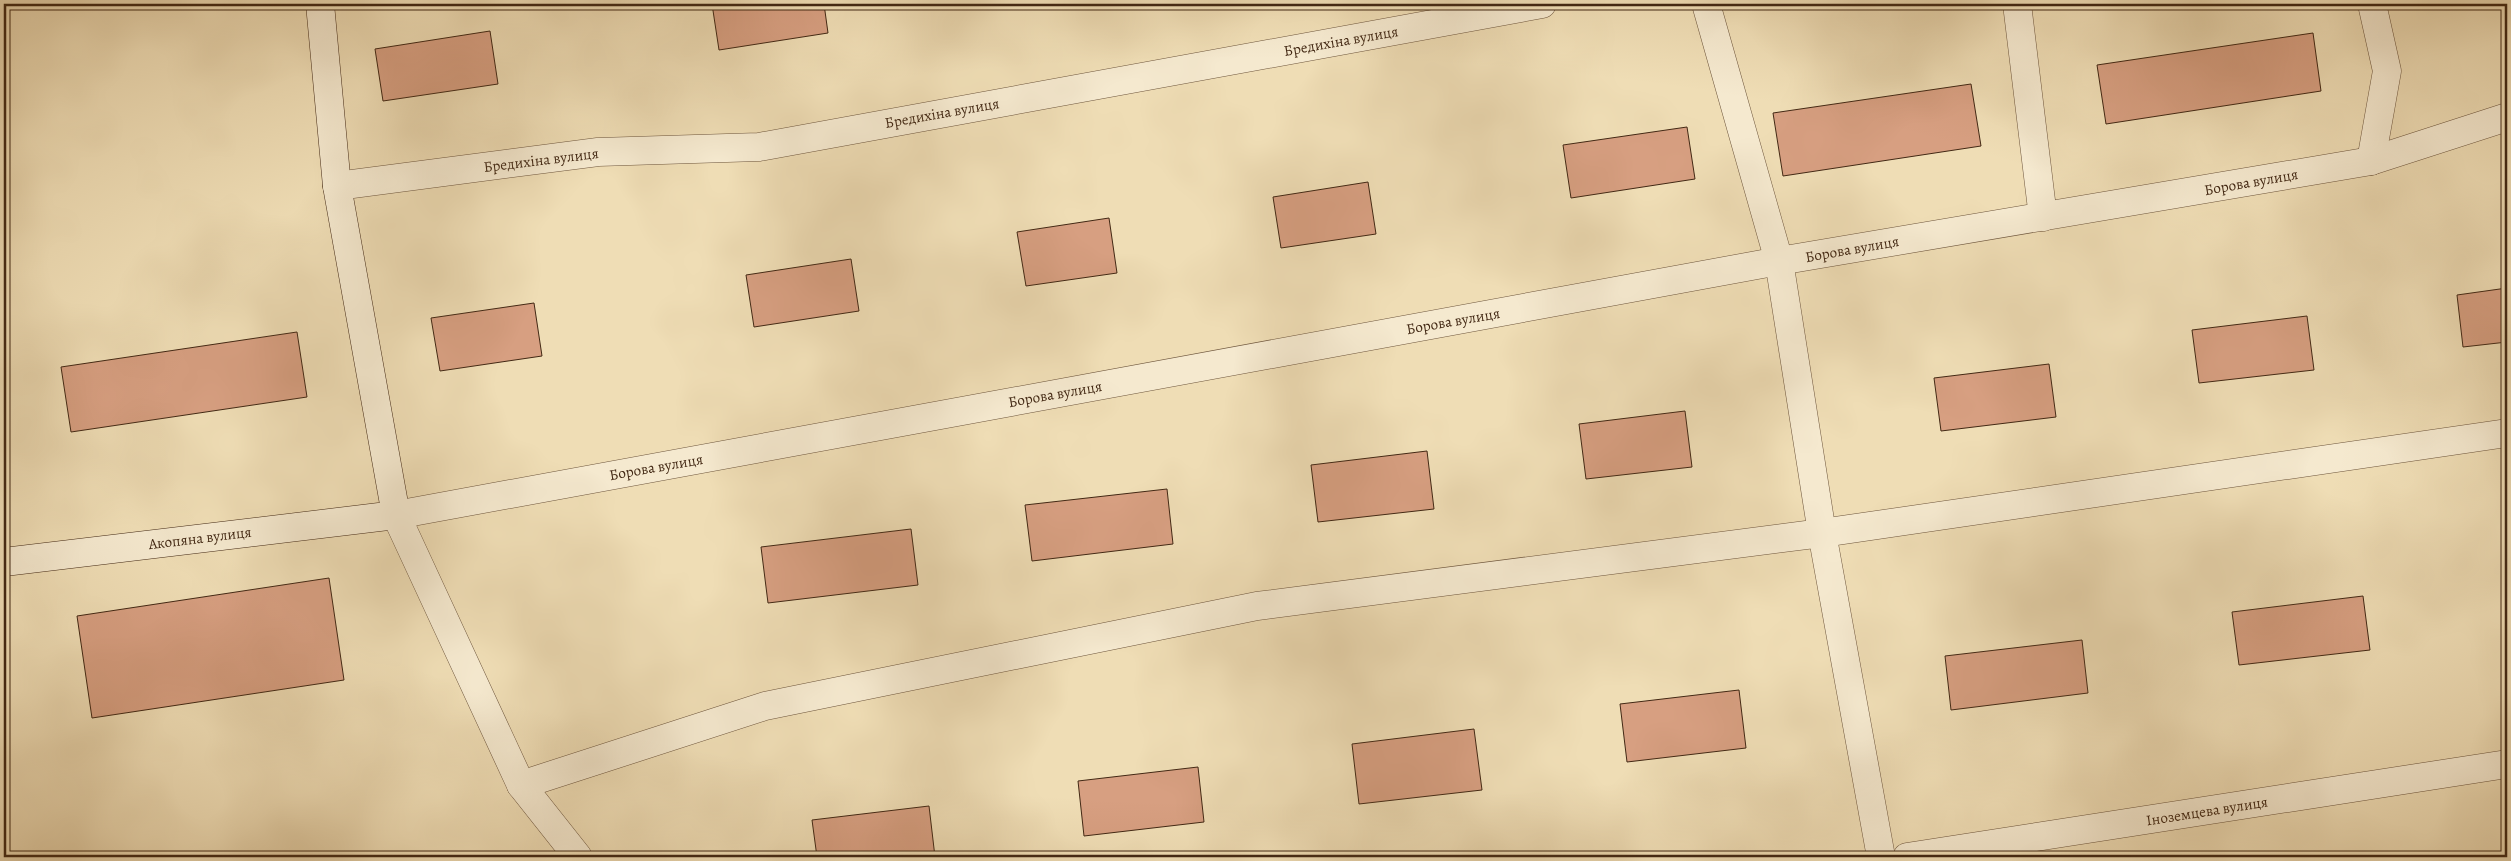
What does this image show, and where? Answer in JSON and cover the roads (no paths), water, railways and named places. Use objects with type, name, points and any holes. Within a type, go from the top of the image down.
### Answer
[{"type":"street","points":[[320,4],[337,186],[396,514],[521,785],[578,857]]},
{"type":"street","name":"Бредихіна вулиця","points":[[337,186],[598,152],[759,147],[1542,4]]},
{"type":"street","points":[[1706,4],[1779,261],[1822,533],[1881,857]]},
{"type":"street","points":[[2017,4],[2043,217]]},
{"type":"street","points":[[2371,161],[2387,71],[2372,4]]},
{"type":"street","name":"Борова вулиця","points":[[396,514],[1779,261],[2371,161],[2507,117]]},
{"type":"street","points":[[521,785],[765,706],[1257,606],[1822,533],[2507,433]]},
{"type":"street","name":"Акопяна вулиця","points":[[4,562],[396,514]]},
{"type":"street","name":"Іноземцева вулиця","points":[[1907,857],[2507,764]]}]
